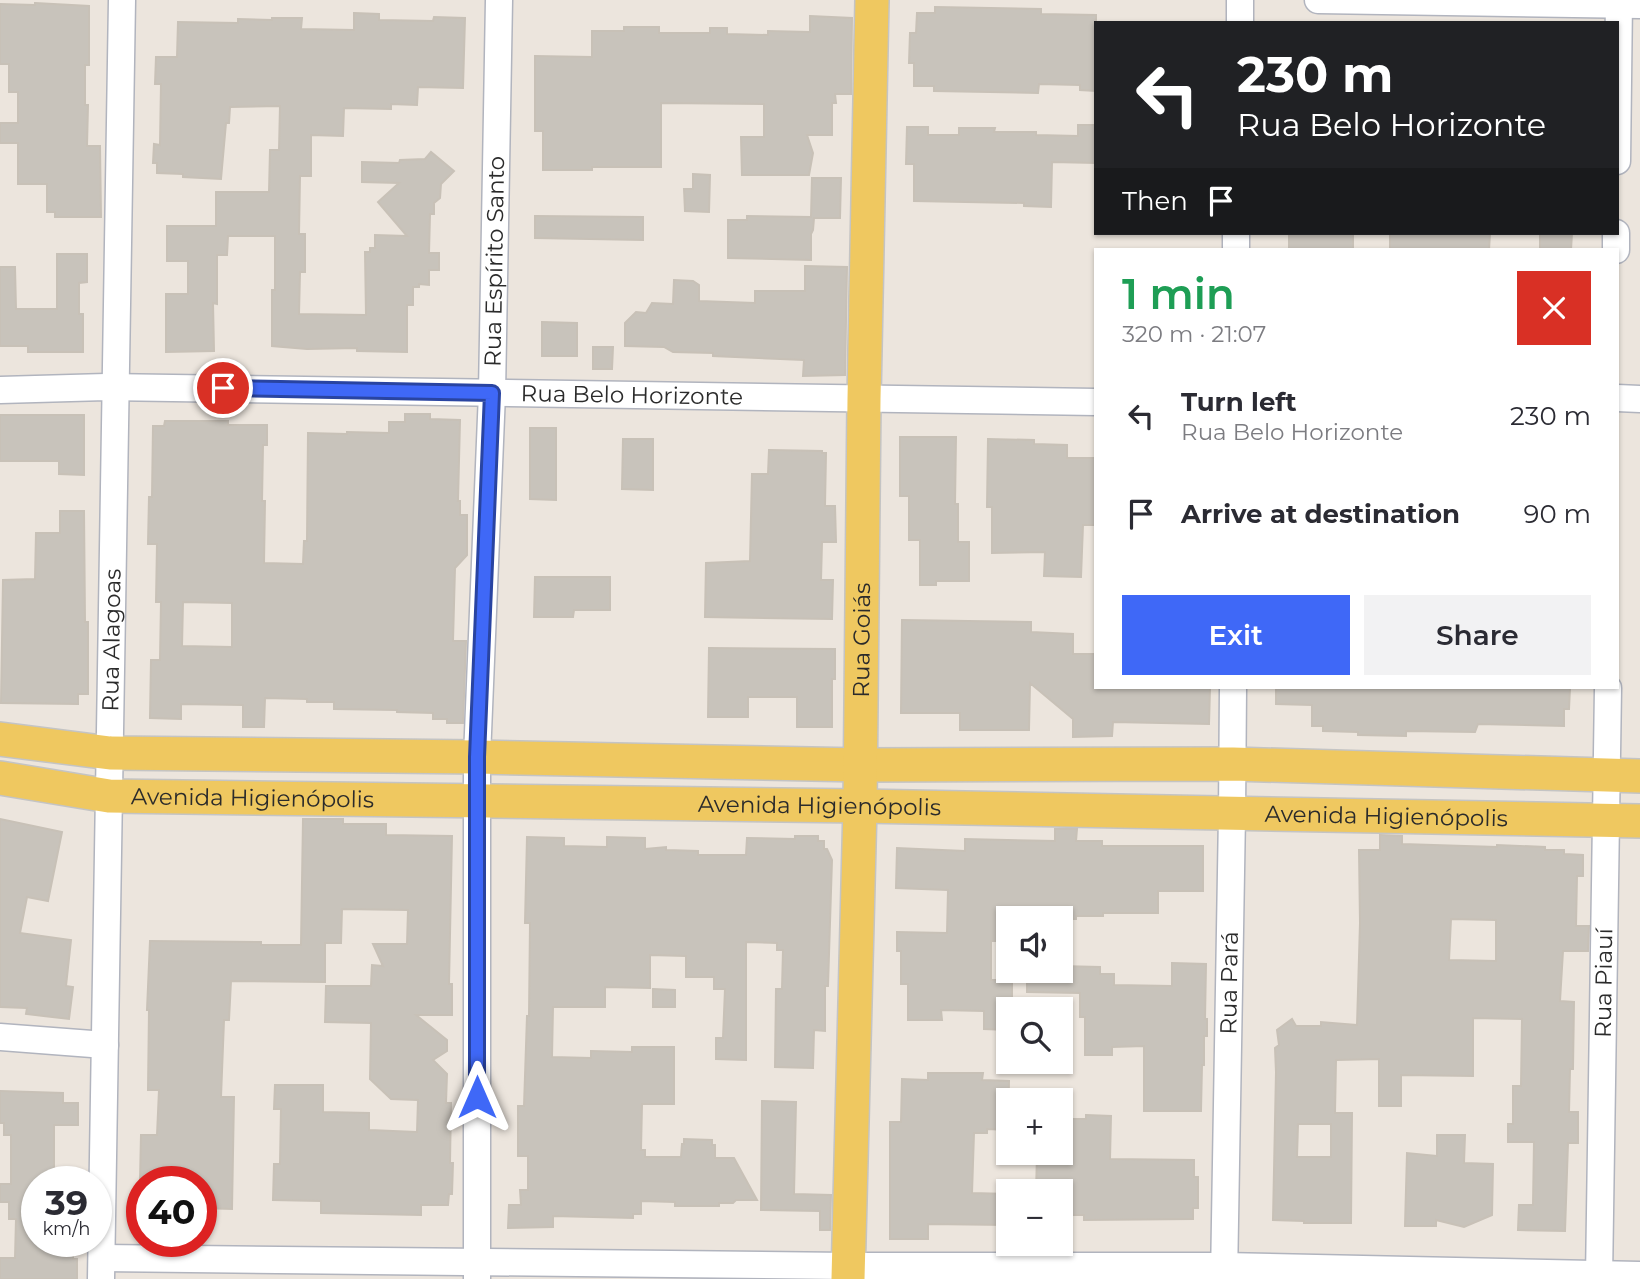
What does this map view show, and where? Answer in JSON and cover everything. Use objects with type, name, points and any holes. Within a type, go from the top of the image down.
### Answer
[{"type":"main road","name":"Rua Goiás","points":[[848,1273],[861,765],[864,399],[872,0]]},
{"type":"main road","name":"Avenida Higienópolis","points":[[0,739],[110,753],[861,765],[1233,764],[1640,776]]},
{"type":"main road","name":"Avenida Higienópolis","points":[[0,778],[109,796],[860,806],[1640,821]]},
{"type":"street","name":"Rua Alagoas","points":[[102,1269],[122,0]]},
{"type":"street","name":"Rua Espírito Santo","points":[[477,1271],[477,757],[492,393],[499,0]]},
{"type":"street","points":[[1240,0],[1240,21]]},
{"type":"street","points":[[1318,0],[1626,3],[1619,126]]},
{"type":"street","name":"Rua Belo Horizonte","points":[[0,390],[116,387],[1094,402]]},
{"type":"street","points":[[1619,398],[1640,398]]},
{"type":"street","name":"Rua Pará","points":[[1224,1273],[1233,689]]},
{"type":"street","name":"Rua Piauí","points":[[1599,1277],[1608,689]]},
{"type":"street","points":[[0,1037],[105,1045]]},
{"type":"street","points":[[102,1269],[1599,1277],[1640,1275]]},
{"type":"building","points":[[0,4],[89,6],[89,65],[85,65],[87,146],[100,146],[101,217],[55,217],[55,212],[47,212],[47,184],[18,184],[18,143],[0,143],[0,123],[18,123],[18,92],[9,92],[9,64],[0,64]]},
{"type":"building","points":[[935,7],[1041,9],[1041,14],[1096,15],[1094,91],[1080,90],[1080,85],[1039,84],[1038,93],[934,91],[934,86],[914,86],[914,63],[909,63],[910,33],[916,33],[917,13],[935,13]]},
{"type":"building","points":[[354,13],[379,14],[379,20],[433,21],[434,17],[465,18],[463,88],[418,87],[417,105],[391,104],[391,109],[344,108],[343,136],[311,135],[311,176],[300,176],[299,234],[305,234],[305,272],[300,272],[299,314],[366,315],[365,252],[375,248],[375,235],[407,236],[378,202],[399,183],[362,182],[362,162],[399,163],[400,160],[425,159],[431,152],[454,171],[441,184],[440,198],[434,203],[434,214],[430,214],[429,253],[439,253],[439,270],[429,270],[429,285],[419,284],[419,287],[413,287],[413,305],[407,305],[407,352],[272,346],[275,236],[228,236],[227,255],[217,255],[217,304],[213,303],[214,351],[166,352],[166,294],[188,294],[188,261],[167,261],[167,226],[216,226],[216,192],[269,192],[270,150],[279,150],[280,106],[230,107],[221,179],[157,173],[157,163],[153,163],[154,144],[160,145],[161,84],[155,84],[156,57],[177,57],[178,22],[238,23],[238,19],[302,18],[301,29],[354,30]]},
{"type":"building","points":[[810,16],[852,18],[851,94],[835,94],[836,103],[832,103],[832,135],[807,135],[813,153],[809,175],[742,175],[741,137],[764,137],[764,104],[661,103],[661,167],[543,170],[543,131],[535,131],[535,56],[592,57],[592,31],[659,27],[659,33],[710,33],[710,28],[727,28],[727,34],[768,35],[768,31],[810,32]]},
{"type":"building","points":[[1078,125],[1094,125],[1094,163],[1052,162],[1051,207],[1024,206],[1024,203],[914,201],[914,164],[906,164],[907,127],[928,127],[928,135],[959,135],[959,128],[995,128],[994,132],[1078,136]]},
{"type":"building","points":[[693,174],[710,175],[709,212],[685,211],[684,189],[693,189]]},
{"type":"building","points":[[812,178],[841,178],[840,218],[814,218],[811,260],[728,258],[728,220],[747,220],[747,216],[811,217]]},
{"type":"building","points":[[535,216],[643,217],[643,240],[535,238]]},
{"type":"building","points":[[1289,235],[1353,235],[1353,248],[1289,248]]},
{"type":"building","points":[[1390,235],[1490,235],[1489,248],[1390,248]]},
{"type":"building","points":[[1540,235],[1572,235],[1571,248],[1540,248]]},
{"type":"building","points":[[57,254],[87,254],[87,282],[79,283],[79,314],[83,314],[83,352],[28,352],[28,346],[0,346],[0,267],[15,267],[16,309],[57,309]]},
{"type":"building","points":[[805,266],[847,267],[845,375],[803,376],[804,360],[713,356],[713,353],[673,352],[664,347],[625,346],[625,323],[636,312],[646,313],[652,303],[673,304],[674,280],[693,281],[699,285],[699,301],[755,303],[755,291],[805,291]]},
{"type":"building","points":[[542,322],[577,323],[577,356],[542,356]]},
{"type":"building","points":[[593,347],[613,347],[612,369],[593,369]]},
{"type":"building","points":[[405,414],[430,414],[430,419],[460,420],[458,501],[460,515],[467,515],[467,555],[455,568],[453,641],[466,641],[463,723],[447,723],[447,719],[433,719],[433,713],[334,709],[334,702],[265,698],[264,727],[243,727],[243,705],[181,704],[181,719],[150,718],[151,660],[160,660],[161,602],[156,602],[157,544],[148,544],[153,426],[164,426],[165,421],[228,421],[228,425],[267,425],[267,445],[263,445],[264,563],[303,564],[304,541],[307,541],[308,433],[389,433],[389,422],[405,422]],"holes":[[[183,602],[232,603],[232,647],[182,646]]]},
{"type":"building","points":[[0,415],[84,415],[84,475],[59,474],[59,461],[0,461]]},
{"type":"building","points":[[530,428],[556,428],[556,500],[530,499]]},
{"type":"building","points":[[900,437],[956,437],[955,504],[958,504],[958,542],[969,542],[969,581],[936,581],[936,585],[920,585],[920,540],[909,540],[909,496],[900,496]]},
{"type":"building","points":[[623,439],[653,439],[653,490],[622,489]]},
{"type":"building","points":[[988,439],[1034,440],[1034,444],[1067,445],[1067,458],[1094,458],[1094,525],[1083,525],[1081,577],[1044,576],[1045,552],[992,553],[992,507],[987,507]]},
{"type":"building","points":[[769,450],[826,453],[825,506],[835,506],[836,542],[822,542],[821,580],[833,580],[832,619],[705,617],[706,563],[750,561],[752,474],[768,474]]},
{"type":"building","points":[[60,511],[84,511],[88,694],[78,694],[78,704],[1,703],[3,580],[35,579],[36,533],[60,533]]},
{"type":"building","points":[[535,577],[610,577],[610,610],[574,610],[573,617],[534,617]]},
{"type":"building","points":[[902,620],[1031,622],[1031,632],[1073,634],[1073,654],[1094,654],[1094,689],[1210,689],[1209,724],[1113,722],[1112,736],[1073,737],[1073,719],[1030,683],[1029,730],[960,730],[960,713],[901,713]]},
{"type":"building","points":[[709,648],[835,649],[832,727],[797,727],[797,697],[748,697],[748,717],[708,717]]},
{"type":"building","points":[[1276,689],[1570,689],[1569,709],[1564,709],[1564,726],[1478,724],[1475,732],[1406,731],[1406,736],[1323,731],[1323,726],[1312,726],[1312,705],[1276,704]]},
{"type":"building","points":[[0,819],[62,832],[48,901],[27,897],[20,933],[71,940],[66,986],[73,987],[69,1019],[26,1014],[27,1008],[0,1007]]},
{"type":"building","points":[[303,819],[343,819],[343,824],[386,824],[386,835],[452,836],[449,984],[452,984],[452,1015],[416,1015],[447,1040],[447,1051],[433,1060],[447,1074],[446,1103],[451,1103],[450,1163],[453,1163],[452,1194],[449,1194],[448,1205],[421,1205],[421,1215],[321,1213],[321,1201],[273,1200],[274,1164],[280,1164],[281,1109],[274,1109],[275,1085],[323,1085],[323,1112],[369,1113],[369,1130],[417,1132],[418,1100],[391,1099],[370,1079],[371,1023],[325,1022],[326,986],[371,986],[372,965],[383,966],[373,944],[407,944],[408,910],[342,909],[341,943],[325,943],[325,982],[231,981],[229,1020],[224,1020],[221,1097],[234,1097],[232,1209],[217,1209],[217,1166],[140,1166],[141,1135],[157,1135],[159,1090],[148,1090],[150,941],[301,945]]},
{"type":"building","points":[[1055,829],[1077,829],[1076,841],[1102,841],[1102,846],[1203,846],[1203,891],[1158,891],[1158,913],[1103,913],[1103,916],[1076,916],[1076,919],[1073,919],[1073,906],[996,906],[996,941],[991,941],[991,980],[996,980],[996,983],[1012,983],[1012,997],[996,997],[996,1030],[984,1029],[984,1011],[941,1010],[942,1020],[908,1020],[908,984],[901,984],[901,951],[897,951],[897,932],[947,933],[948,890],[896,888],[897,848],[965,851],[965,839],[1055,841]]},
{"type":"building","points":[[1380,835],[1402,836],[1402,844],[1545,847],[1545,850],[1564,850],[1564,854],[1583,855],[1583,876],[1577,876],[1576,926],[1589,926],[1588,951],[1563,951],[1560,1001],[1574,1002],[1569,1112],[1578,1112],[1578,1143],[1568,1143],[1565,1231],[1518,1230],[1519,1205],[1533,1205],[1534,1142],[1508,1142],[1508,1124],[1513,1124],[1513,1086],[1521,1086],[1522,1019],[1473,1018],[1473,1076],[1401,1075],[1401,1106],[1379,1106],[1379,1059],[1336,1060],[1335,1113],[1352,1113],[1351,1223],[1273,1220],[1275,1048],[1279,1045],[1277,1030],[1292,1019],[1296,1026],[1321,1026],[1321,1022],[1357,1025],[1359,850],[1380,850]],"holes":[[[1451,919],[1496,920],[1496,961],[1449,960]],[[1298,1124],[1331,1124],[1331,1157],[1297,1157]]]},
{"type":"building","points":[[795,836],[818,836],[818,841],[824,841],[824,849],[827,849],[832,860],[825,1031],[814,1030],[813,1068],[775,1067],[776,989],[782,989],[783,950],[777,950],[777,943],[746,942],[746,1060],[716,1059],[716,1038],[723,1038],[725,989],[714,989],[714,977],[686,977],[686,956],[650,955],[650,988],[605,987],[605,1007],[553,1007],[552,1057],[591,1058],[591,1051],[632,1052],[632,1047],[674,1047],[674,1104],[642,1104],[641,1150],[645,1150],[645,1157],[681,1157],[684,1139],[712,1140],[712,1145],[715,1145],[715,1158],[734,1158],[757,1200],[736,1200],[733,1203],[719,1203],[719,1206],[675,1206],[675,1202],[641,1201],[641,1214],[633,1214],[633,1218],[553,1216],[553,1227],[508,1228],[509,1205],[521,1205],[520,1190],[528,1190],[528,1156],[518,1156],[518,1106],[524,1106],[529,1016],[530,923],[525,923],[527,837],[564,838],[564,846],[607,847],[607,837],[645,838],[645,849],[666,847],[666,850],[698,851],[698,855],[746,855],[747,838],[795,839]]},
{"type":"building","points":[[1172,963],[1206,964],[1207,1036],[1204,1036],[1201,1111],[1144,1111],[1144,1046],[1112,1047],[1112,1055],[1085,1055],[1085,1017],[1080,1017],[1080,993],[1027,992],[1027,983],[1073,983],[1073,966],[1100,967],[1100,974],[1114,974],[1114,985],[1172,986]]},
{"type":"building","points":[[653,989],[675,990],[675,1007],[653,1007]]},
{"type":"building","points":[[928,1073],[983,1073],[982,1080],[1009,1081],[1009,1088],[996,1088],[996,1129],[974,1133],[972,1193],[996,1194],[996,1225],[928,1224],[928,1239],[890,1239],[890,1122],[901,1122],[902,1079],[928,1080]]},
{"type":"building","points":[[0,1091],[63,1093],[63,1103],[78,1103],[78,1125],[54,1125],[54,1166],[21,1166],[21,1257],[73,1257],[77,1259],[77,1279],[0,1279],[0,1258],[15,1258],[16,1219],[9,1219],[9,1202],[0,1202],[0,1184],[11,1184],[11,1135],[4,1135],[4,1123],[0,1123]]},
{"type":"building","points":[[762,1101],[796,1102],[794,1194],[831,1195],[830,1230],[820,1230],[820,1211],[761,1210]]},
{"type":"building","points":[[1086,1115],[1111,1116],[1110,1159],[1194,1160],[1194,1177],[1198,1177],[1198,1208],[1193,1208],[1193,1219],[1084,1220],[1084,1215],[1073,1215],[1073,1179],[1036,1179],[1037,1165],[1073,1165],[1073,1119],[1086,1119]]},
{"type":"building","points":[[1437,1135],[1465,1135],[1464,1163],[1493,1164],[1492,1215],[1464,1227],[1436,1220],[1436,1226],[1405,1226],[1407,1153],[1437,1156]]},
{"type":"route","points":[[223,388],[492,393],[477,757],[477,1097]]}]
